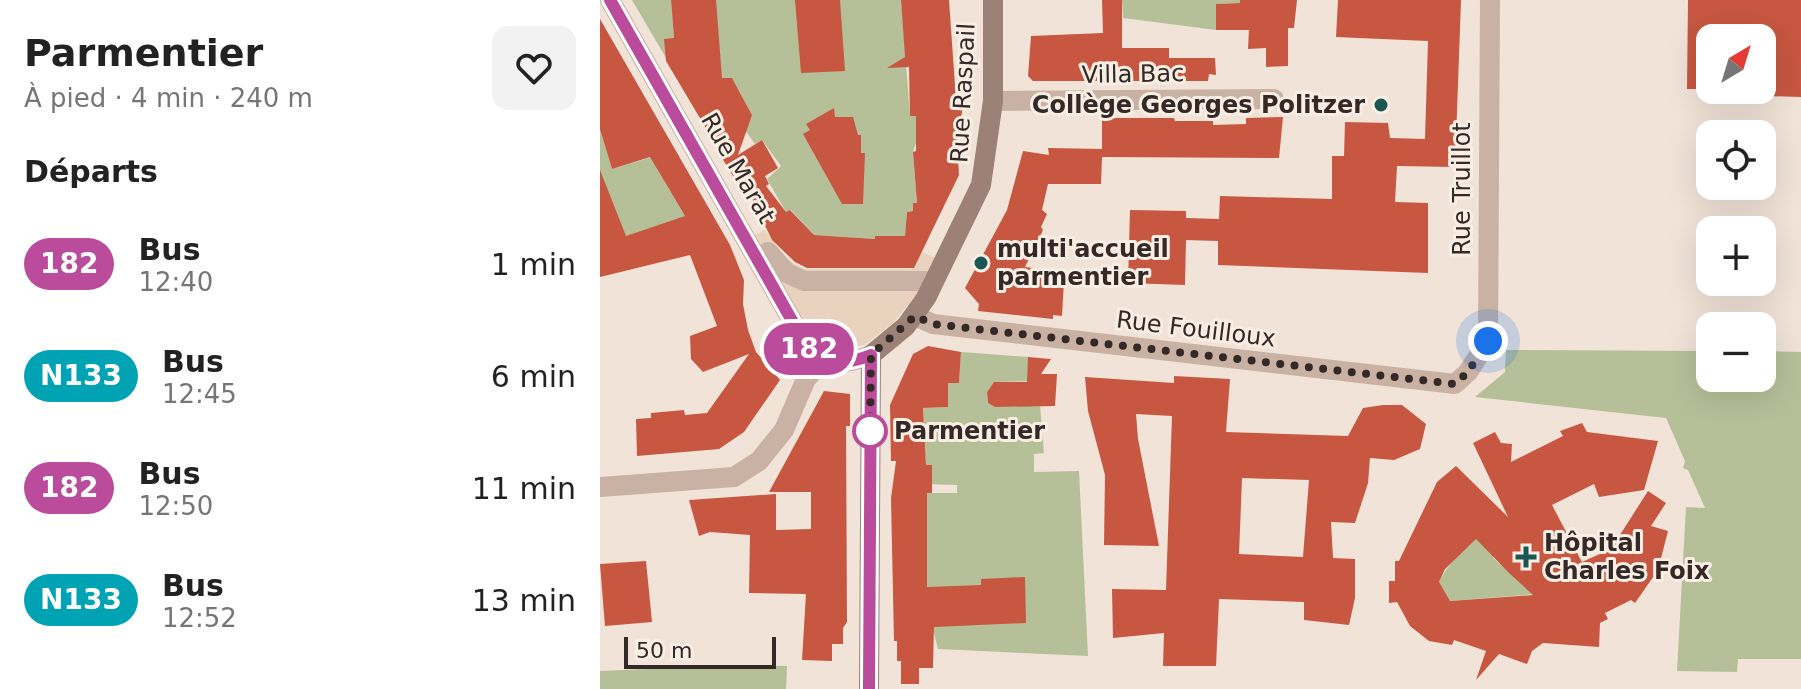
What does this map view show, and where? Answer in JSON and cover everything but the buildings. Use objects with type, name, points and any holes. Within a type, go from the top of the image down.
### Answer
[{"type":"street","name":"Rue Marat","points":[[610,0],[759,257],[799,334],[823,360]]},
{"type":"street","name":"Rue Raspail","points":[[871,355],[915,316],[936,281],[981,185],[987,163],[993,101],[993,0]]},
{"type":"street","name":"Rue Truillot","points":[[1468,372],[1488,341],[1490,0]]},
{"type":"street","name":"Villa Bac","points":[[993,101],[1274,99]]},
{"type":"street","points":[[764,255],[768,252],[787,273],[804,281],[926,281]]},
{"type":"street","name":"Rue Fouilloux","points":[[915,316],[933,324],[1455,384],[1468,372]]},
{"type":"street","points":[[600,487],[734,477],[759,461],[784,430],[806,379],[823,360],[844,362],[871,355],[869,689]]},
{"type":"green space","points":[[632,0],[671,0],[674,38],[666,58]]},
{"type":"green space","points":[[716,0],[901,0],[910,115],[923,115],[924,141],[916,143],[913,152],[917,203],[913,203],[913,211],[907,212],[905,236],[876,236],[875,239],[814,235],[791,210],[786,212],[767,179],[781,166],[762,140],[755,144],[742,126],[752,115],[732,78],[701,80]]},
{"type":"green space","points":[[1122,0],[1240,0],[1240,3],[1216,4],[1216,30],[1123,18]]},
{"type":"green space","points":[[600,113],[601,132],[612,169],[675,150],[679,156],[657,169],[685,216],[654,233],[600,244]]},
{"type":"green space","points":[[1506,350],[1696,351],[1696,392],[1776,392],[1776,351],[1801,352],[1801,659],[1738,659],[1737,672],[1677,671],[1686,507],[1705,508],[1688,470],[1683,468],[1685,461],[1666,418],[1475,397],[1505,372]]},
{"type":"green space","points":[[961,352],[1028,357],[1028,369],[1039,381],[994,382],[987,392],[988,403],[995,407],[1040,405],[1044,453],[1034,454],[1034,472],[1079,471],[1088,656],[938,649],[927,605],[927,493],[957,493],[957,485],[926,484],[926,474],[932,474],[932,465],[926,465],[923,408],[948,407],[948,383],[959,382]]},
{"type":"green space","points":[[1505,513],[1507,518],[1493,558],[1523,584],[1551,593],[1449,601],[1438,584],[1444,574],[1467,545]]},
{"type":"green space","points":[[787,666],[786,689],[600,689],[600,671]]},
{"type":"shaded area","points":[[764,230],[789,261],[805,269],[911,269],[922,252],[938,259],[921,289],[893,323],[864,345],[837,349],[811,337],[752,237]]},
{"type":"bus line","name":"182","points":[[610,0],[759,257],[807,347],[823,360],[832,362],[855,361],[871,355],[872,605],[869,689]]},
{"type":"place","name":"Collège Georges Politzer","points":[[1381,105]]},
{"type":"place","name":"multi'accueil parmentier","points":[[981,263]]},
{"type":"place","name":"Parmentier","points":[[870,431]]},
{"type":"place","name":"Hôpital Charles Foix","points":[[1526,557]]},
{"type":"route","points":[[870,431],[871,355],[885,346],[915,316],[933,324],[1455,384],[1468,372],[1488,341]]}]
